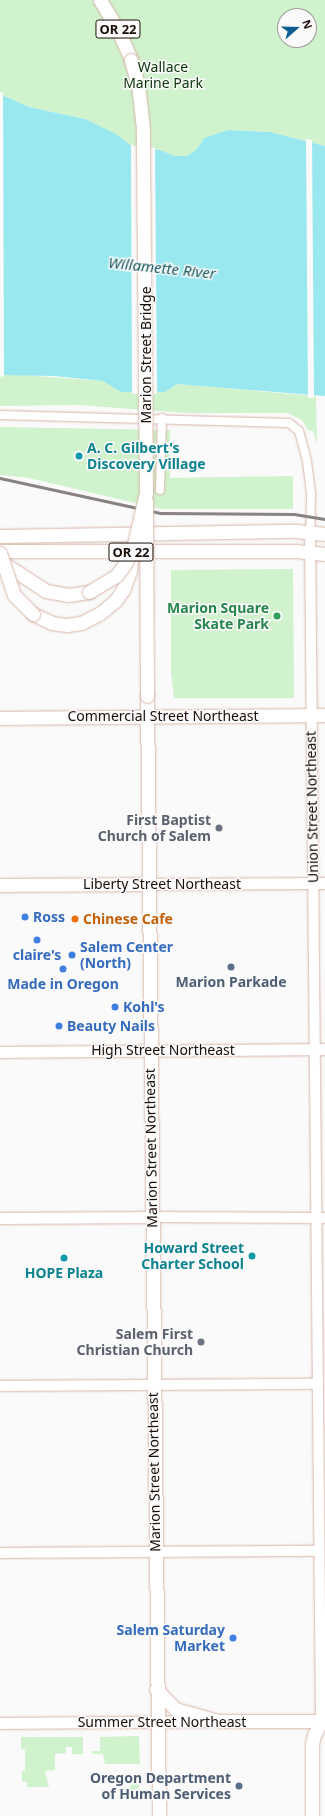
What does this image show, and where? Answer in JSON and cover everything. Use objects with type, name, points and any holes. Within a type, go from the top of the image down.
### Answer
[{"type":"main road","name":"Marion Street Bridge","points":[[100,0],[125,44],[135,72],[141,104],[145,221],[147,696]]},
{"type":"main road","name":"OR 22","points":[[0,561],[46,591],[68,595],[89,592],[116,576],[126,562],[134,544],[146,494]]},
{"type":"main road","points":[[0,536],[310,532],[325,534]]},
{"type":"main road","points":[[132,551],[130,571],[123,590],[99,614],[81,623],[60,625],[44,621],[33,614],[14,595],[0,552],[132,551],[310,552],[325,554]]},
{"type":"main road","name":"Marion Street Northeast","points":[[147,696],[156,1689],[158,1722],[159,1816]]},
{"type":"main road","name":"Commercial Street Northeast","points":[[0,718],[325,715]]},
{"type":"main road","name":"Liberty Street Northeast","points":[[0,885],[325,883]]},
{"type":"main road","name":"High Street Northeast","points":[[0,1052],[320,1049]]},
{"type":"main road","points":[[0,1218],[152,1217]]},
{"type":"main road","points":[[156,1689],[175,1709],[218,1721]]},
{"type":"main road","name":"Summer Street Northeast","points":[[0,1723],[323,1721]]},
{"type":"main road","name":"Union Street Northeast","points":[[323,1721],[325,1734]]},
{"type":"main road","name":"Union Street Northeast","points":[[312,1816],[312,1744],[314,1735],[323,1721]]},
{"type":"main road","points":[[312,1803],[320,1805],[321,1816]]},
{"type":"street","points":[[0,415],[162,418],[160,490]]},
{"type":"street","name":"Union Street Northeast","points":[[162,418],[286,422],[294,425],[299,431],[311,482],[310,552],[313,883],[320,1049],[323,1721]]},
{"type":"street","points":[[152,1217],[321,1218]]},
{"type":"street","points":[[0,1386],[322,1384]]},
{"type":"street","points":[[0,1553],[322,1551]]},
{"type":"green space","name":"Wallace Marine Park","points":[[0,0],[325,0],[325,146],[270,132],[228,130],[204,138],[197,149],[187,156],[175,156],[160,150],[134,148],[85,119],[29,107],[0,94]]},
{"type":"green space","points":[[10,374],[103,381],[121,392],[165,392],[177,384],[316,396],[317,444],[313,431],[308,430],[302,420],[287,413],[186,413],[78,405],[0,406],[0,375]]},
{"type":"green space","points":[[0,427],[170,430],[170,478],[293,476],[293,509],[161,509],[29,478],[0,475]]},
{"type":"green space","points":[[293,569],[294,698],[174,698],[171,672],[171,570]]},
{"type":"green space","points":[[139,1736],[140,1764],[105,1764],[103,1754],[92,1754],[92,1751],[100,1751],[100,1737]]},
{"type":"green space","points":[[21,1737],[83,1737],[83,1754],[72,1754],[72,1747],[66,1747],[66,1753],[55,1754],[55,1770],[45,1771],[49,1787],[27,1787],[27,1782],[22,1782],[22,1771],[25,1771],[25,1750],[28,1749],[21,1749]]},
{"type":"green space","points":[[140,1776],[139,1787],[128,1798],[118,1799]]},
{"type":"water","name":"Willamette River","points":[[0,94],[29,107],[85,119],[116,134],[134,148],[160,150],[175,156],[187,156],[197,149],[204,138],[228,130],[270,132],[325,146],[325,396],[177,384],[165,392],[121,392],[103,381],[54,376],[0,375]]},
{"type":"pier","points":[[0,92],[3,93],[4,376],[0,377]]},
{"type":"pier","points":[[306,139],[312,140],[314,398],[308,398]]},
{"type":"pier","points":[[131,144],[134,146],[155,148],[157,394],[132,394]]},
{"type":"railway","points":[[0,478],[161,513],[294,514],[325,519]]},
{"type":"place","name":"A. C. Gilbert's Discovery Village","points":[[79,456]]},
{"type":"place","name":"Marion Square Skate Park","points":[[277,616]]},
{"type":"place","name":"First Baptist Church of Salem","points":[[219,828]]},
{"type":"place","name":"Ross","points":[[25,917]]},
{"type":"place","name":"Chinese Cafe","points":[[75,919]]},
{"type":"place","name":"claire's","points":[[37,940]]},
{"type":"place","name":"Salem Center (North)","points":[[72,955]]},
{"type":"place","name":"Marion Parkade","points":[[231,967]]},
{"type":"place","name":"Made in Oregon","points":[[63,969]]},
{"type":"place","name":"Kohl's","points":[[115,1007]]},
{"type":"place","name":"Beauty Nails","points":[[59,1026]]},
{"type":"place","name":"Howard Street Charter School","points":[[252,1256]]},
{"type":"place","name":"HOPE Plaza","points":[[64,1258]]},
{"type":"place","name":"Salem First Christian Church","points":[[201,1342]]},
{"type":"place","name":"Salem Saturday Market","points":[[233,1638]]},
{"type":"place","name":"Oregon Department of Human Services","points":[[239,1786]]}]
